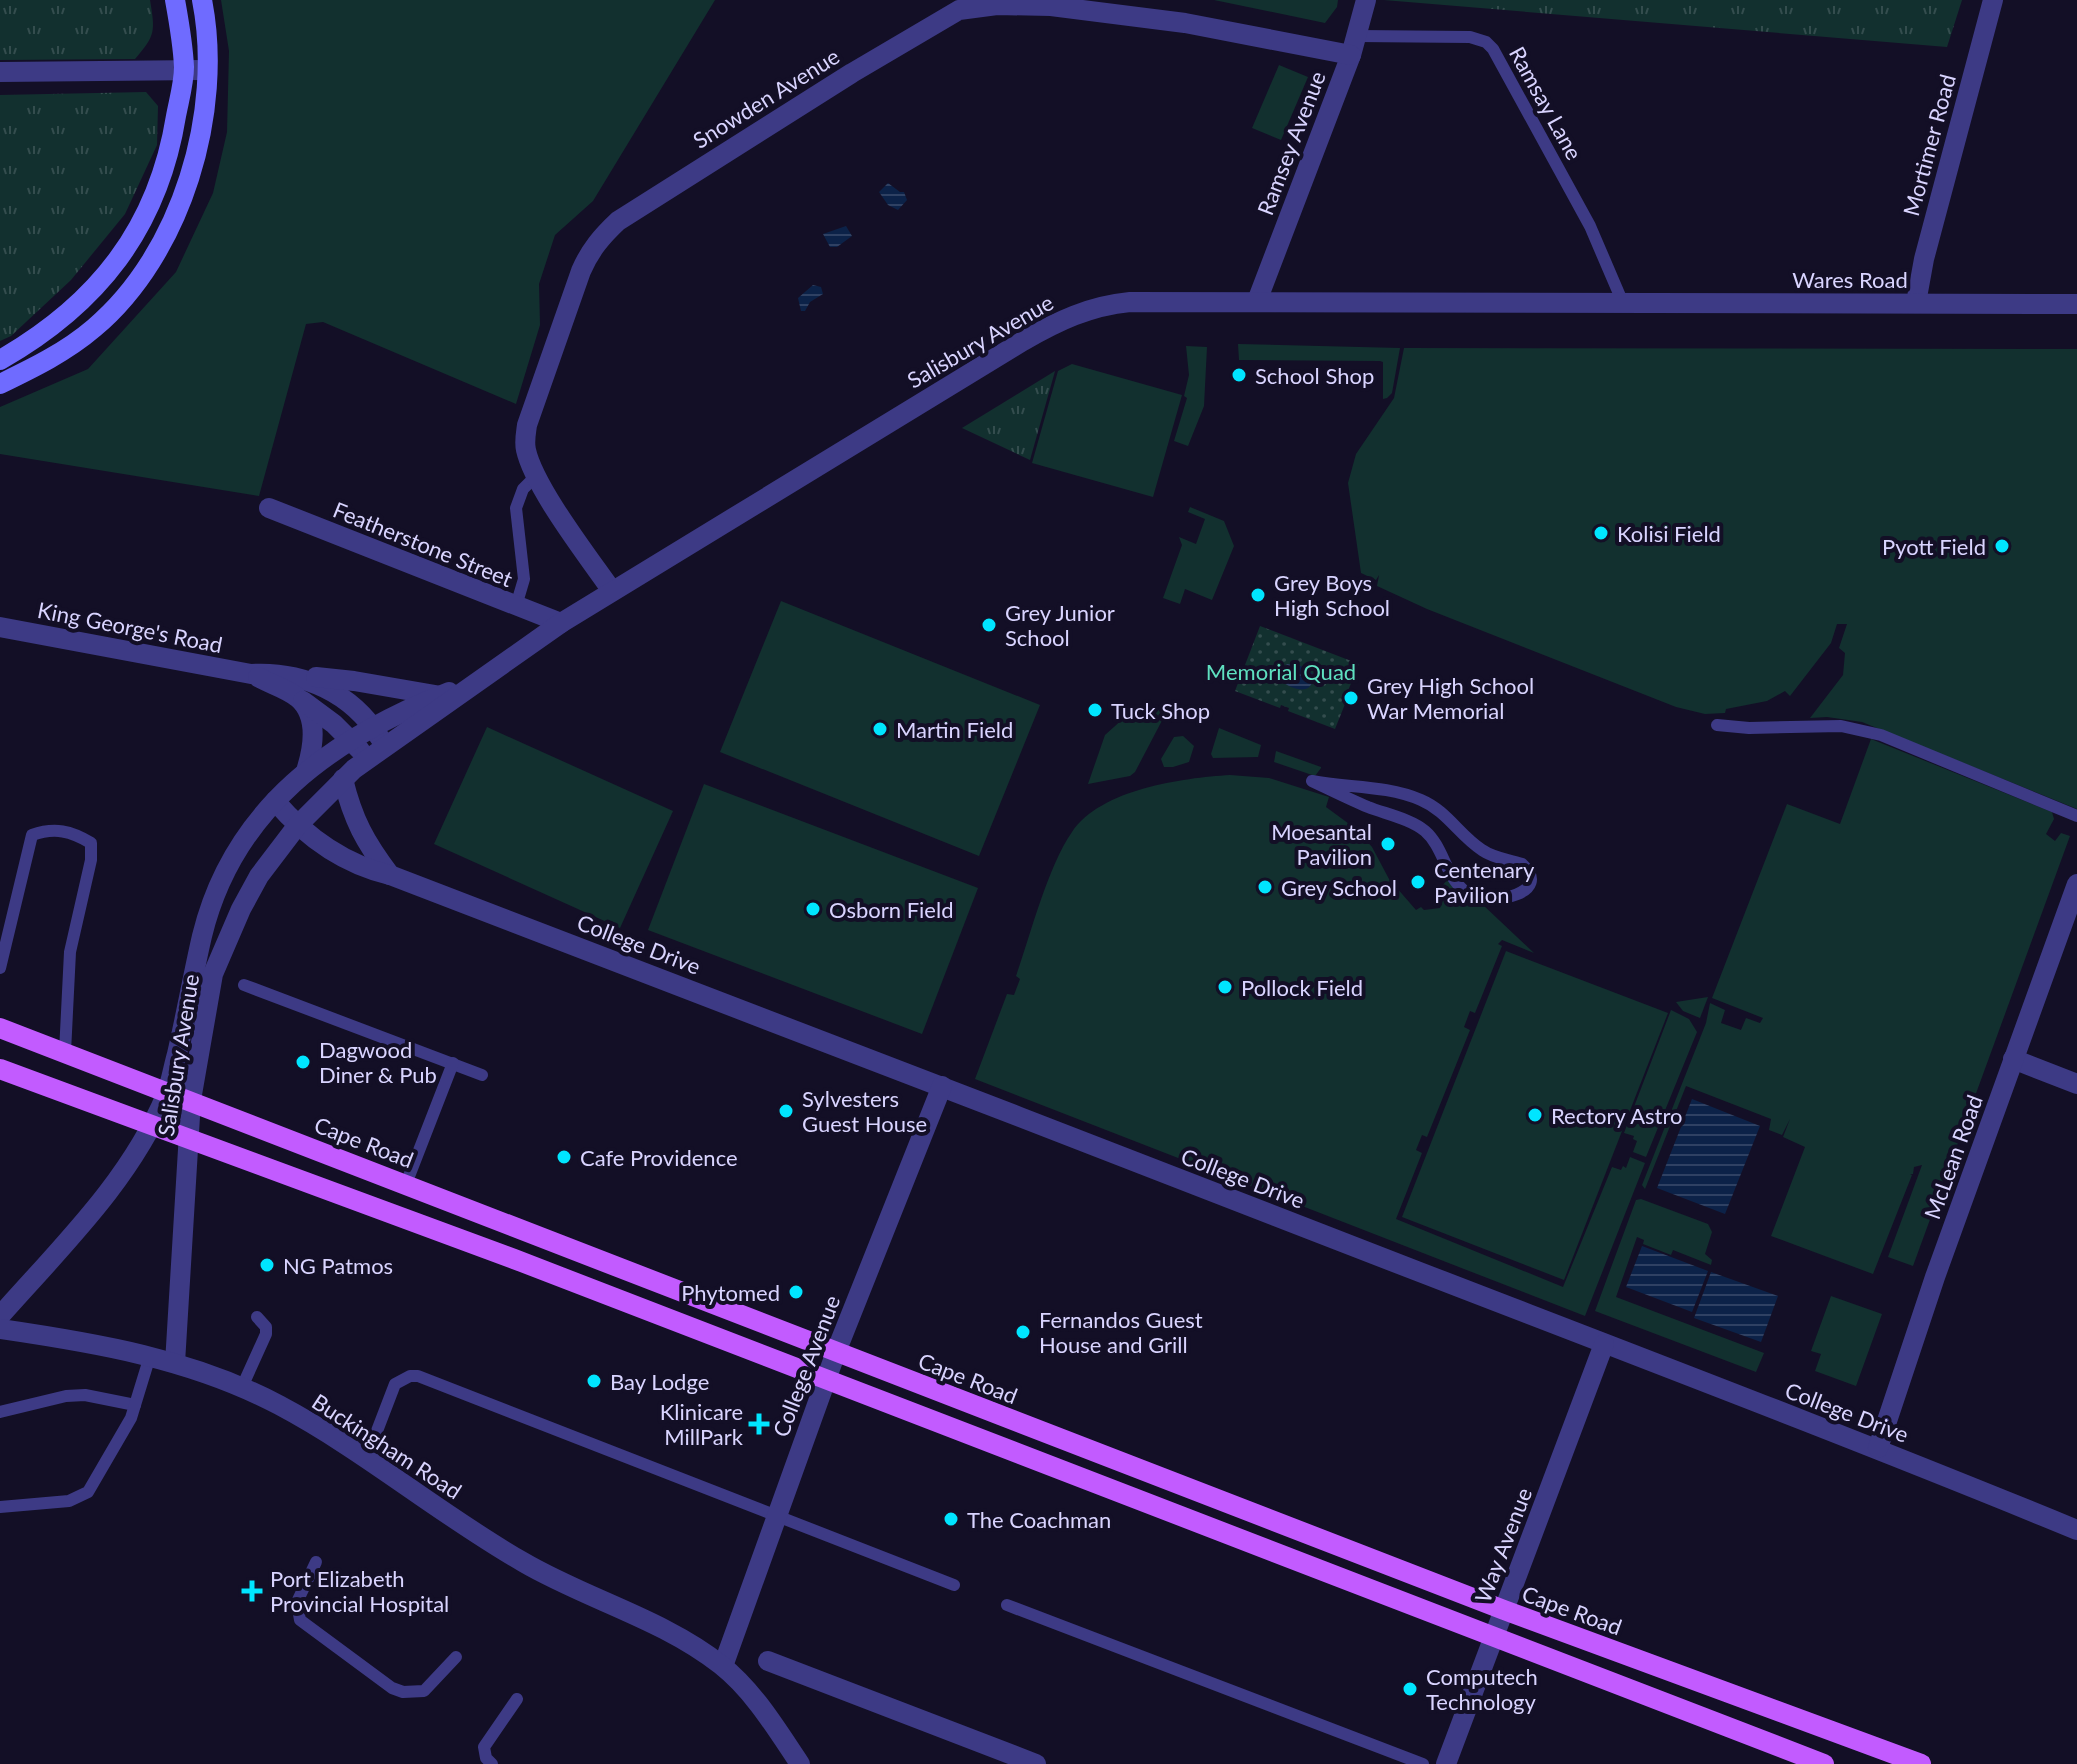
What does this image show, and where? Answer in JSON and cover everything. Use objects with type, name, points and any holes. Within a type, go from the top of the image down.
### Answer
[{"type":"main road","points":[[0,360],[32,342],[87,297],[123,255],[146,217],[159,189],[171,149],[184,70],[175,0]]},
{"type":"main road","points":[[0,384],[65,349],[94,328],[122,302],[163,242],[184,193],[201,134],[210,70],[208,26],[202,0]]},
{"type":"main road","name":"Cape Road","points":[[0,1028],[1504,1610],[1921,1764]]},
{"type":"main road","points":[[0,1069],[514,1259],[1824,1764]]},
{"type":"street","name":"Ramsey Avenue","points":[[1257,301],[1354,45],[1366,0]]},
{"type":"street","name":"Mortimer Road","points":[[1916,303],[1924,259],[1993,0]]},
{"type":"street","name":"Snowden Avenue","points":[[612,591],[536,476],[526,451],[527,425],[581,271],[600,238],[618,221],[959,10],[997,5],[1051,6],[1354,45]]},
{"type":"street","points":[[0,72],[210,70]]},
{"type":"street","name":"Salisbury Avenue","points":[[175,1363],[191,1100],[213,974],[225,942],[259,876],[297,826],[343,779],[368,759],[561,623],[1063,319],[1108,304],[1130,302],[1623,303]]},
{"type":"street","name":"Wares Road","points":[[1623,303],[2077,304]]},
{"type":"street","name":"Featherstone Street","points":[[269,508],[561,623]]},
{"type":"street","name":"King George's Road","points":[[0,627],[251,674],[273,672],[354,681],[441,696]]},
{"type":"street","name":"King George's Road","points":[[273,672],[328,688],[360,711],[386,747]]},
{"type":"street","name":"King George's Road","points":[[251,674],[299,698],[334,724],[368,759]]},
{"type":"street","name":"Salisbury Avenue","points":[[0,1316],[113,1188],[152,1126],[168,1091],[202,935],[216,889],[229,860],[247,834],[306,771],[352,740],[441,696],[485,679]]},
{"type":"street","points":[[299,698],[313,731],[313,751],[306,771]]},
{"type":"street","points":[[343,779],[356,824],[390,875]]},
{"type":"street","name":"College Drive","points":[[275,801],[297,826],[351,862],[369,870],[390,875],[942,1086],[1878,1448],[2077,1530]]},
{"type":"street","name":"McLean Road","points":[[1878,1448],[1935,1277],[2077,884]]},
{"type":"street","points":[[2013,1059],[2077,1084]]},
{"type":"street","name":"College Avenue","points":[[723,1666],[836,1352],[942,1086]]},
{"type":"street","name":"Buckingham Road","points":[[0,1329],[91,1342],[150,1356],[242,1387],[278,1404],[367,1457],[521,1561],[561,1583],[670,1633],[723,1666],[764,1712],[800,1764]]},
{"type":"street","name":"Way Avenue","points":[[1446,1764],[1604,1344]]},
{"type":"street","points":[[768,1661],[1036,1764]]},
{"type":"lane","name":"Ramsay Lane","points":[[1354,45],[1470,37],[1486,42],[1493,49],[1584,212],[1623,303]]},
{"type":"lane","points":[[516,606],[524,579],[516,508],[523,489],[536,476]]},
{"type":"lane","points":[[1717,725],[1749,728],[1841,726],[1881,735],[2077,816]]},
{"type":"lane","points":[[1312,781],[1342,787],[1378,788],[1421,800],[1445,815],[1480,849],[1499,859],[1522,864],[1529,874],[1529,885],[1526,890],[1508,898],[1482,899],[1469,895],[1447,866],[1437,843],[1422,828],[1312,781]]},
{"type":"lane","points":[[0,968],[32,835],[44,831],[73,832],[91,843],[91,860],[70,952],[65,1052]]},
{"type":"lane","points":[[244,985],[482,1075]]},
{"type":"lane","points":[[406,1184],[453,1063]]},
{"type":"lane","points":[[242,1387],[266,1334],[266,1327],[257,1317]]},
{"type":"lane","points":[[0,1507],[69,1501],[88,1492],[131,1418],[150,1356]]},
{"type":"lane","points":[[367,1457],[395,1384],[410,1376],[418,1376],[954,1585]]},
{"type":"lane","points":[[0,1412],[66,1396],[85,1395],[135,1405]]},
{"type":"lane","points":[[316,1562],[297,1602],[300,1620],[392,1688],[403,1692],[424,1691],[456,1657]]},
{"type":"lane","points":[[1007,1605],[1423,1764]]},
{"type":"lane","points":[[492,1764],[486,1758],[484,1747],[517,1699]]},
{"type":"green space","points":[[0,0],[150,0],[152,32],[135,59],[0,60]]},
{"type":"green space","points":[[221,0],[715,0],[593,201],[555,235],[539,284],[540,325],[516,404],[323,322],[306,324],[259,496],[0,454],[0,407],[88,369],[176,272],[213,193],[227,132],[229,51]]},
{"type":"green space","points":[[1214,0],[1338,0],[1337,7],[1325,23]]},
{"type":"green space","points":[[1384,0],[1962,0],[1947,47]]},
{"type":"green space","points":[[1279,65],[1308,77],[1281,140],[1252,128]]},
{"type":"green space","points":[[146,92],[158,106],[157,145],[125,214],[71,280],[11,336],[0,341],[0,95]]},
{"type":"green space","points":[[1238,344],[1400,348],[1392,393],[1383,399],[1383,362],[1239,360]]},
{"type":"green space","points":[[1186,346],[1207,347],[1204,406],[1188,446],[1174,441],[1187,398],[1184,396],[1189,375]]},
{"type":"green space","points":[[1404,348],[2077,349],[2077,809],[1862,722],[1810,718],[1843,675],[1845,653],[1839,648],[1847,624],[1837,624],[1831,643],[1790,696],[1785,691],[1767,701],[1726,709],[1725,713],[1705,714],[1676,707],[1427,609],[1377,586],[1379,575],[1376,580],[1361,573],[1348,483],[1356,454],[1394,398]]},
{"type":"green space","points":[[1072,364],[1182,395],[1153,497],[1032,463],[1058,371]]},
{"type":"green space","points":[[1055,371],[1030,460],[962,428]]},
{"type":"green space","points":[[1190,507],[1224,521],[1234,546],[1212,600],[1185,589],[1180,604],[1163,598],[1182,545],[1179,537],[1196,544],[1205,519],[1188,512]]},
{"type":"green space","name":"Martin Field","points":[[781,601],[1040,705],[979,856],[720,752]]},
{"type":"green space","name":"Memorial Quad","points":[[1260,626],[1359,664],[1335,729],[1288,711],[1289,708],[1281,705],[1280,708],[1235,691]]},
{"type":"green space","points":[[1150,705],[1167,711],[1135,772],[1130,776],[1088,784],[1105,735],[1134,709]]},
{"type":"green space","points":[[487,727],[673,811],[620,928],[434,844]]},
{"type":"green space","points":[[1219,728],[1261,745],[1258,757],[1213,758],[1211,754]]},
{"type":"green space","points":[[1183,736],[1194,746],[1189,762],[1164,767],[1161,759],[1174,737]]},
{"type":"green space","points":[[1871,739],[2052,812],[2054,819],[2046,834],[2055,841],[2061,833],[2070,836],[1913,1266],[1888,1257],[1922,1165],[1914,1167],[1913,1174],[1910,1174],[1873,1274],[1771,1236],[1805,1147],[1783,1137],[1790,1119],[1782,1135],[1769,1130],[1771,1119],[1686,1086],[1645,1189],[1642,1185],[1706,1023],[1710,1003],[1725,1010],[1721,1023],[1741,1030],[1746,1018],[1760,1023],[1763,1018],[1712,998],[1787,804],[1840,824]]},
{"type":"green space","points":[[1276,751],[1321,768],[1315,776],[1274,762]]},
{"type":"green space","points":[[1230,775],[1269,778],[1329,797],[1326,807],[1356,829],[1372,847],[1389,879],[1416,910],[1421,907],[1424,910],[1440,908],[1446,893],[1441,887],[1448,879],[1467,898],[1482,904],[1534,953],[1502,940],[1498,944],[1502,946],[1475,1013],[1470,1011],[1464,1027],[1470,1030],[1427,1137],[1422,1135],[1416,1150],[1422,1153],[1396,1219],[1563,1287],[1612,1167],[1626,1168],[1630,1157],[1645,1163],[1585,1316],[975,1079],[1007,994],[1014,995],[1020,979],[1016,976],[1040,902],[1055,863],[1072,832],[1085,817],[1102,805],[1144,788]]},
{"type":"green space","name":"Osborn Field","points":[[704,784],[978,888],[922,1034],[648,930]]},
{"type":"green space","name":"Rectory Astro","points":[[1506,951],[1668,1013],[1564,1280],[1402,1217]]},
{"type":"green space","points":[[1708,997],[1700,1018],[1683,1011],[1676,1002]]},
{"type":"green space","points":[[1671,1010],[1689,1019],[1697,1032],[1646,1157],[1633,1152],[1637,1141],[1633,1139],[1634,1136],[1624,1133]]},
{"type":"green space","points":[[1641,1199],[1708,1224],[1712,1232],[1705,1254],[1712,1260],[1711,1265],[1673,1250],[1671,1255],[1643,1244],[1644,1240],[1637,1237],[1616,1297],[1764,1353],[1756,1372],[1595,1311],[1636,1200]]},
{"type":"green space","points":[[1831,1296],[1882,1314],[1856,1386],[1815,1371],[1821,1354],[1811,1351]]},
{"type":"water","points":[[888,183],[904,192],[907,200],[898,210],[888,205],[879,192]]},
{"type":"water","points":[[846,226],[852,236],[837,247],[830,247],[823,234]]},
{"type":"water","points":[[813,285],[821,287],[823,294],[810,302],[805,311],[801,311],[798,298]]},
{"type":"water","points":[[1287,664],[1301,666],[1313,674],[1310,686],[1302,690],[1281,681],[1281,671]]},
{"type":"water","points":[[1692,1099],[1760,1126],[1725,1214],[1657,1188]]},
{"type":"water","points":[[1642,1246],[1708,1271],[1692,1312],[1626,1287]]},
{"type":"water","points":[[1711,1272],[1778,1296],[1761,1342],[1694,1318]]},
{"type":"place","name":"School Shop","points":[[1239,375]]},
{"type":"place","name":"Kolisi Field","points":[[1601,533]]},
{"type":"place","name":"Pyott Field","points":[[2002,546]]},
{"type":"place","name":"Grey Boys High School","points":[[1258,595]]},
{"type":"place","name":"Grey Junior School","points":[[989,625]]},
{"type":"place","name":"Grey High School War Memorial","points":[[1351,698]]},
{"type":"place","name":"Tuck Shop","points":[[1095,710]]},
{"type":"place","name":"Martin Field","points":[[880,729]]},
{"type":"place","name":"Moesantal Pavilion","points":[[1388,844]]},
{"type":"place","name":"Centenary Pavilion","points":[[1418,882]]},
{"type":"place","name":"Grey School","points":[[1265,887]]},
{"type":"place","name":"Osborn Field","points":[[813,909]]},
{"type":"place","name":"Pollock Field","points":[[1225,987]]},
{"type":"place","name":"Dagwood Diner & Pub","points":[[303,1062]]},
{"type":"place","name":"Sylvesters Guest House","points":[[786,1111]]},
{"type":"place","name":"Rectory Astro","points":[[1535,1115]]},
{"type":"place","name":"Cafe Providence","points":[[564,1157]]},
{"type":"place","name":"NG Patmos","points":[[267,1265]]},
{"type":"place","name":"Phytomed","points":[[796,1292]]},
{"type":"place","name":"Fernandos Guest House and Grill","points":[[1023,1332]]},
{"type":"place","name":"Bay Lodge","points":[[594,1381]]},
{"type":"place","name":"Klinicare MillPark","points":[[759,1424]]},
{"type":"place","name":"The Coachman","points":[[951,1519]]},
{"type":"place","name":"Port Elizabeth Provincial Hospital","points":[[252,1591]]},
{"type":"place","name":"Computech Technology","points":[[1410,1689]]}]
